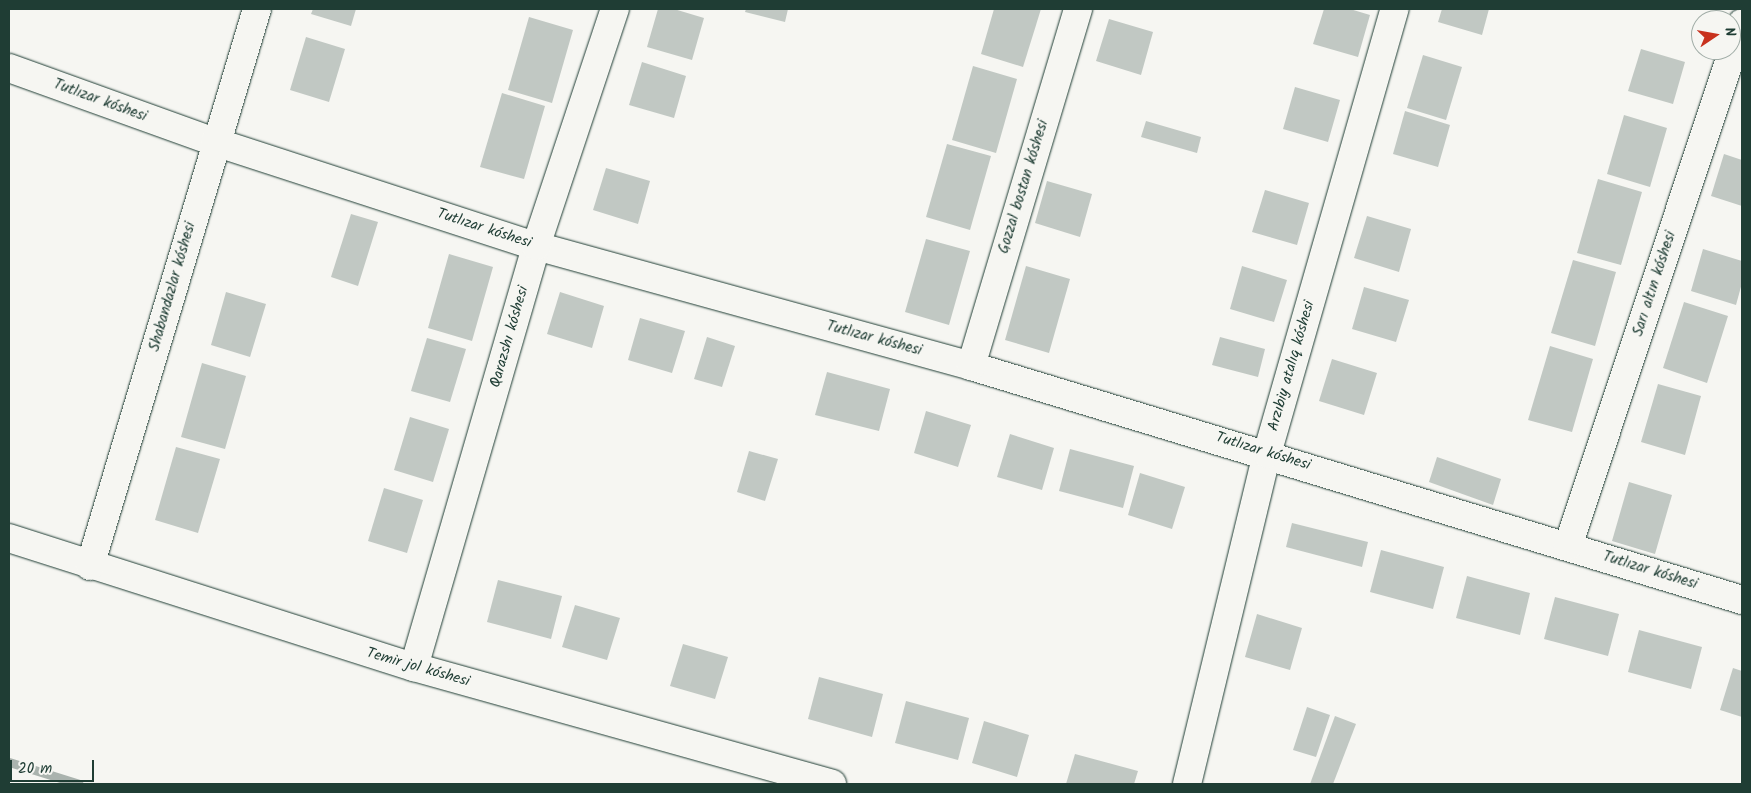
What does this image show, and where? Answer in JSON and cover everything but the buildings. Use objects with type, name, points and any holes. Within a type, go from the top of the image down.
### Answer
[{"type":"street","name":"Shabandazlar kóshesi","points":[[90,566],[215,142],[257,9]]},
{"type":"street","name":"Qarazshı kóshesi","points":[[414,667],[536,246],[615,9]]},
{"type":"street","name":"Gozzal bostan kóshesi","points":[[971,366],[1078,9]]},
{"type":"street","name":"Arzıbiy atalıq kóshesi","points":[[1187,784],[1267,454],[1395,9]]},
{"type":"street","name":"Sarı altın kóshesi","points":[[1568,546],[1742,23]]},
{"type":"street","name":"Tutlızar kóshesi","points":[[9,68],[215,142],[536,246],[971,366],[1267,454],[1742,600]]},
{"type":"street","name":"Temir jol kóshesi","points":[[9,538],[90,566],[414,667],[832,784]]},
{"type":"waterway","points":[[9,762],[79,784]]}]
